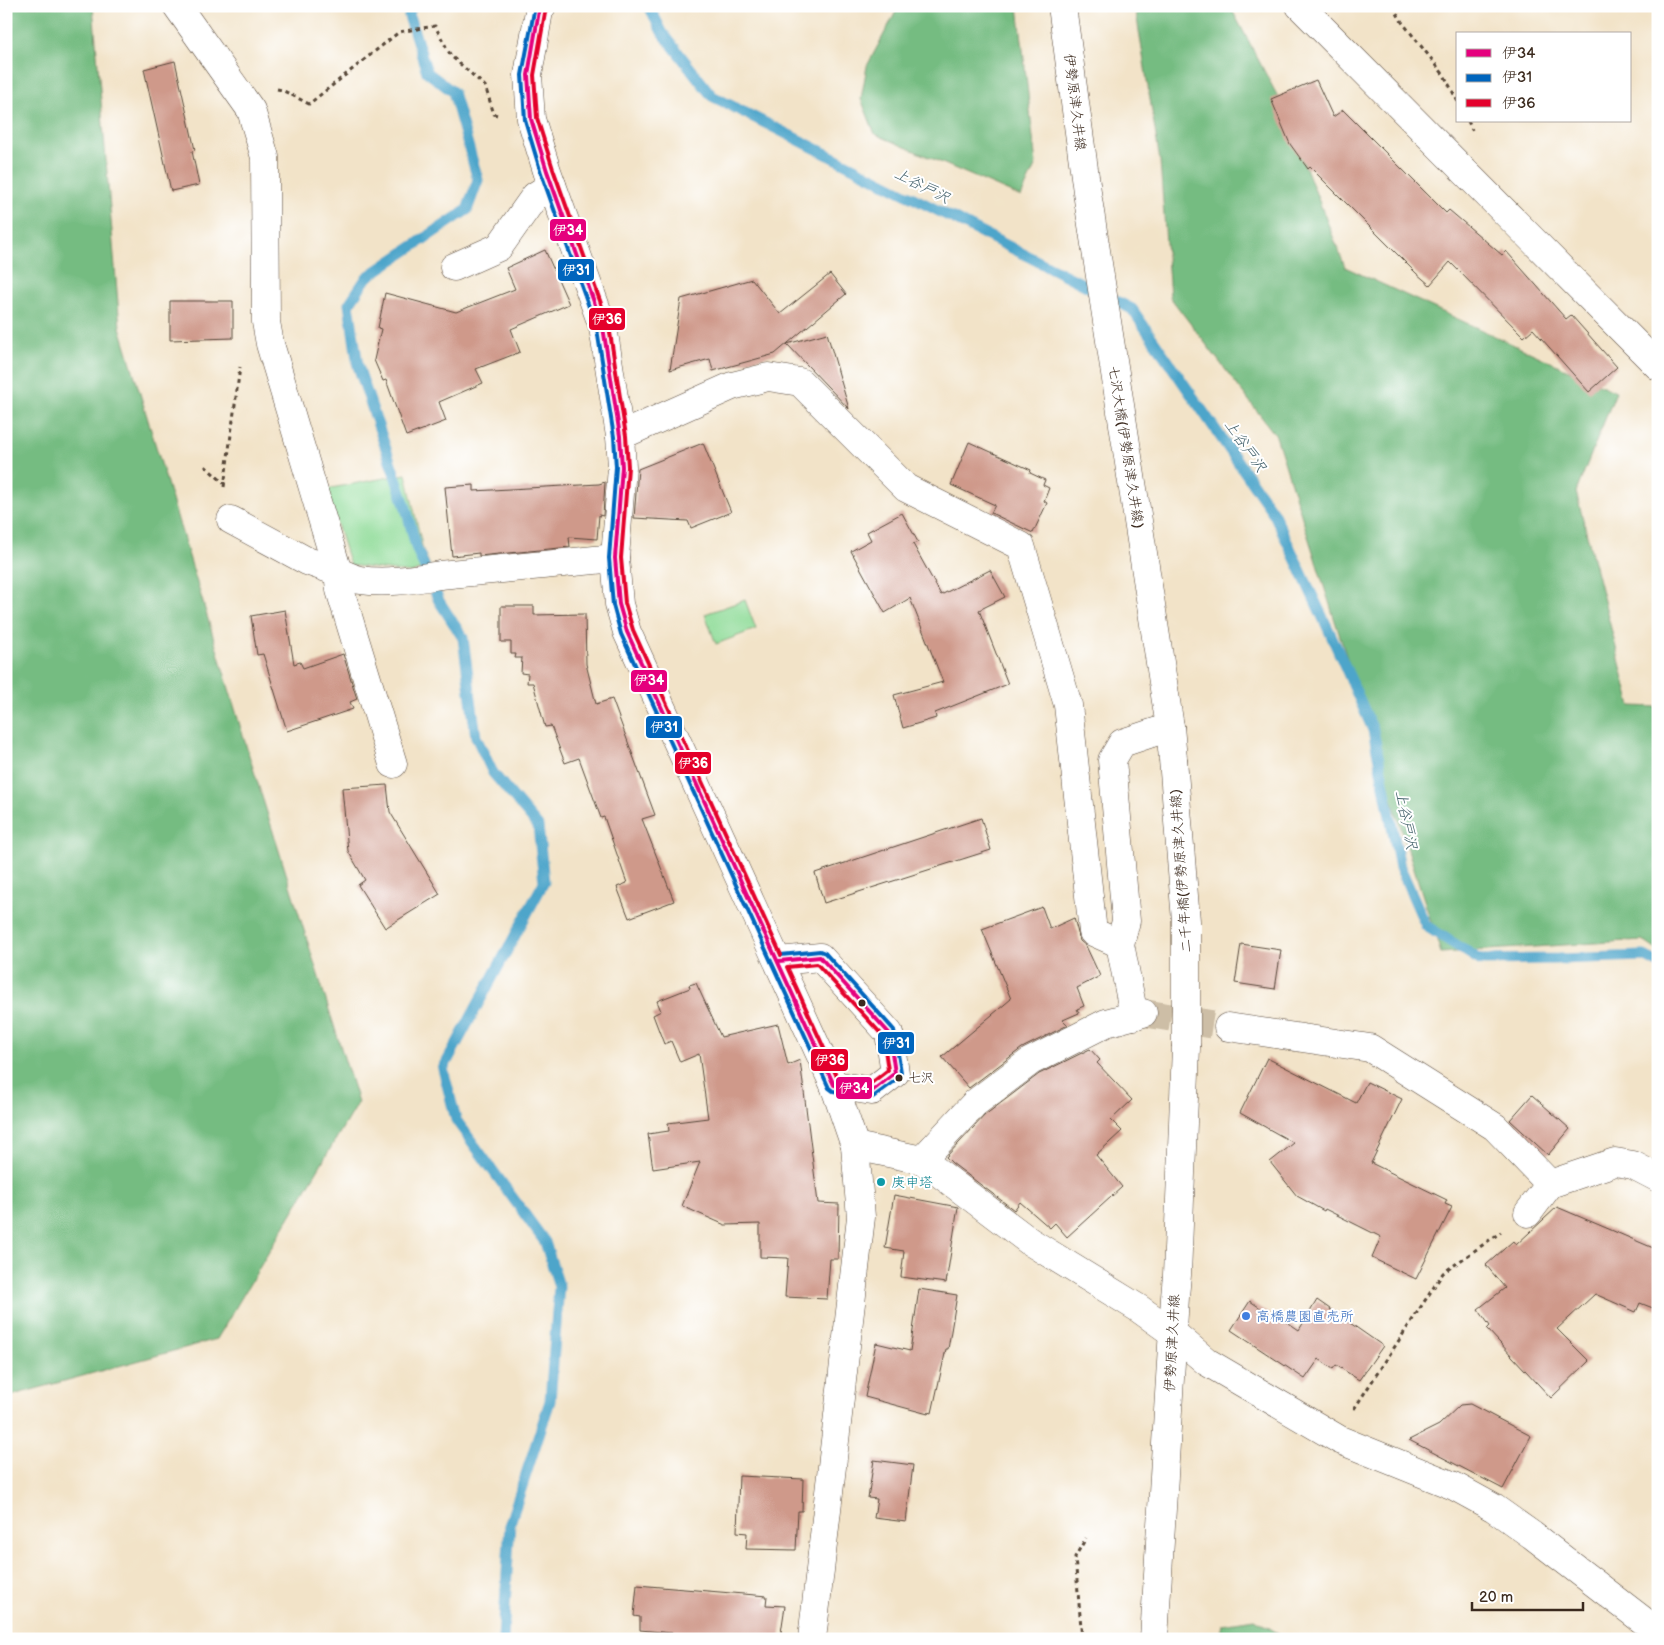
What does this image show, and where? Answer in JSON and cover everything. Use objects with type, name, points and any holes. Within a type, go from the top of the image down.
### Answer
[{"type":"street","points":[[177,6],[251,110],[264,157],[266,322],[270,344],[338,572],[340,590],[393,764]]},
{"type":"street","points":[[542,6],[539,12],[528,76],[531,119],[552,185],[603,327],[620,436],[622,467],[615,558],[619,604],[627,632],[834,1085],[855,1146],[861,1216],[812,1639]]},
{"type":"street","name":"伊勢原津久井線","points":[[1062,6],[1088,199]]},
{"type":"street","points":[[1300,6],[1658,366]]},
{"type":"street","points":[[454,267],[499,246],[534,196],[552,185]]},
{"type":"street","name":"七沢大橋(伊勢原津久井線)","points":[[1088,199],[1164,696]]},
{"type":"street","points":[[620,436],[732,386],[768,377],[800,382],[906,488],[1021,546],[1068,705],[1092,932],[1120,944]]},
{"type":"street","points":[[231,520],[307,561],[358,580],[411,580],[440,575],[615,558]]},
{"type":"street","name":"二千年橋(伊勢原津久井線)","points":[[1164,696],[1170,727],[1186,922],[1186,1047]]},
{"type":"street","points":[[922,1160],[975,1103],[1030,1061],[1106,1024],[1139,1014],[1120,944],[1126,921],[1112,760],[1122,743],[1170,727]]},
{"type":"street","points":[[779,962],[820,957],[889,1033],[895,1073],[872,1091],[834,1085]]},
{"type":"street","points":[[1228,1027],[1370,1048],[1495,1127],[1550,1184]]},
{"type":"street","name":"伊勢原津久井線","points":[[1154,1639],[1174,1296],[1177,1275],[1186,1047]]},
{"type":"street","points":[[855,1146],[922,1160],[1028,1241],[1138,1308],[1173,1333],[1207,1362],[1340,1440],[1454,1486],[1494,1508],[1658,1632]]},
{"type":"street","points":[[1528,1213],[1550,1184],[1615,1162],[1633,1165],[1658,1178]]},
{"type":"path","points":[[1393,6],[1402,22],[1444,75],[1456,98]]},
{"type":"path","points":[[234,86],[282,90],[309,104],[399,32],[435,26],[451,56],[485,86],[494,114],[509,123],[531,119]]},
{"type":"path","points":[[231,520],[222,511],[240,366]]},
{"type":"path","points":[[205,466],[225,484]]},
{"type":"path","points":[[1340,1440],[1353,1412],[1443,1273],[1528,1213]]},
{"type":"path","points":[[1082,1639],[1075,1557],[1086,1538]]},
{"type":"green space","points":[[6,6],[93,6],[120,327],[248,752],[358,1102],[217,1339],[6,1397]]},
{"type":"green space","points":[[899,6],[1018,6],[1036,164],[1021,197],[875,134],[861,99],[867,66]]},
{"type":"green space","points":[[1135,6],[1230,6],[1278,97],[1345,267],[1616,392],[1576,492],[1631,706],[1658,707],[1658,951],[1642,940],[1441,953],[1276,436],[1170,297],[1160,161]]},
{"type":"green space","points":[[406,474],[423,550],[430,566],[411,573],[350,565],[326,489]]},
{"type":"green space","points":[[745,600],[756,629],[716,644],[705,614]]},
{"type":"green space","points":[[1254,1619],[1288,1639],[1219,1639],[1222,1624]]},
{"type":"building","points":[[175,61],[195,150],[192,151],[199,185],[171,191],[144,69]]},
{"type":"building","points":[[1316,80],[1333,117],[1343,110],[1446,213],[1449,210],[1502,255],[1506,251],[1566,319],[1571,315],[1617,367],[1589,392],[1533,329],[1524,337],[1450,262],[1430,285],[1416,273],[1310,167],[1308,169],[1290,144],[1271,99]]},
{"type":"building","points":[[545,250],[569,304],[511,329],[520,352],[476,369],[483,383],[439,402],[446,421],[406,436],[386,380],[383,381],[374,360],[381,329],[378,328],[385,293],[456,312],[515,289],[506,268]]},
{"type":"building","points":[[830,274],[846,294],[775,354],[713,371],[710,359],[670,370],[681,299],[752,279],[780,314]]},
{"type":"building","points":[[170,301],[233,301],[233,338],[170,340]]},
{"type":"building","points":[[827,333],[849,409],[787,344]]},
{"type":"building","points":[[969,442],[1031,470],[1030,473],[1045,480],[1043,485],[1049,488],[1044,501],[1047,503],[1033,533],[991,513],[995,505],[951,485]]},
{"type":"building","points":[[703,443],[731,512],[691,528],[688,521],[634,518],[638,469]]},
{"type":"building","points":[[605,482],[603,516],[599,515],[597,539],[569,537],[570,547],[479,556],[479,553],[452,556],[445,487],[474,485],[474,491],[599,484]]},
{"type":"building","points":[[902,513],[918,542],[913,544],[941,595],[990,570],[1005,597],[979,610],[1008,684],[935,713],[936,718],[903,728],[894,695],[943,682],[910,598],[885,613],[851,551],[871,540],[867,532]]},
{"type":"building","points":[[501,606],[534,606],[534,615],[585,614],[586,664],[596,704],[612,699],[655,815],[642,819],[674,901],[629,918],[617,887],[627,883],[604,817],[601,818],[579,758],[565,763],[551,726],[545,727],[533,683],[527,683],[528,674],[521,673],[522,658],[515,658],[516,654],[511,654],[511,642],[501,642]]},
{"type":"building","points":[[285,610],[294,664],[300,662],[303,668],[343,654],[357,699],[350,702],[353,709],[287,731],[263,654],[257,655],[251,616]]},
{"type":"building","points":[[387,785],[390,812],[440,894],[385,928],[358,885],[365,880],[348,851],[342,788]]},
{"type":"building","points":[[981,818],[991,850],[824,903],[815,873]]},
{"type":"building","points":[[1042,907],[1050,929],[1074,918],[1080,941],[1086,946],[1100,976],[1077,988],[1084,1006],[1077,1009],[1079,1013],[1063,1020],[1068,1025],[1022,1048],[969,1088],[942,1057],[1011,999],[982,929]]},
{"type":"building","points":[[1241,944],[1281,950],[1275,989],[1235,983]]},
{"type":"building","points":[[696,983],[721,1037],[778,1024],[788,1065],[800,1060],[818,1203],[839,1204],[838,1259],[830,1259],[827,1299],[785,1297],[788,1258],[760,1257],[760,1224],[725,1225],[682,1206],[700,1162],[653,1169],[648,1134],[669,1131],[668,1123],[708,1118],[699,1054],[680,1062],[671,1041],[664,1044],[653,1015],[661,1011],[657,1001],[690,988],[689,985]]},
{"type":"building","points":[[1090,1049],[1100,1060],[1097,1063],[1132,1100],[1111,1120],[1122,1131],[1096,1155],[1122,1187],[1067,1237],[1055,1223],[1050,1228],[1020,1202],[1014,1210],[946,1157],[985,1115],[1039,1074]]},
{"type":"building","points":[[1267,1058],[1356,1103],[1367,1082],[1402,1099],[1371,1163],[1447,1200],[1445,1204],[1452,1207],[1416,1279],[1372,1258],[1381,1237],[1325,1209],[1324,1211],[1297,1196],[1270,1162],[1294,1143],[1240,1113]]},
{"type":"building","points":[[1532,1095],[1570,1129],[1548,1155],[1510,1120]]},
{"type":"building","points":[[894,1195],[958,1207],[946,1283],[901,1277],[904,1251],[885,1248]]},
{"type":"building","points":[[1557,1207],[1658,1250],[1658,1310],[1640,1303],[1636,1312],[1595,1294],[1557,1329],[1589,1361],[1551,1398],[1487,1329],[1490,1326],[1478,1309],[1505,1288],[1486,1265],[1513,1241],[1516,1245]]},
{"type":"building","points":[[919,1289],[957,1295],[948,1349],[946,1349],[932,1413],[929,1412],[928,1414],[865,1397],[876,1343],[910,1351]]},
{"type":"building","points":[[1317,1300],[1383,1346],[1359,1380],[1336,1365],[1333,1369],[1319,1359],[1305,1379],[1231,1330],[1250,1301],[1278,1320],[1280,1317],[1299,1330]]},
{"type":"building","points":[[1470,1404],[1531,1436],[1503,1489],[1409,1440],[1439,1425],[1460,1405]]},
{"type":"building","points":[[874,1460],[913,1465],[906,1522],[874,1518],[877,1499],[868,1498]]},
{"type":"building","points":[[739,1476],[803,1479],[802,1511],[798,1511],[796,1550],[746,1549],[747,1533],[737,1532]]},
{"type":"building","points":[[637,1585],[767,1596],[766,1605],[785,1606],[780,1639],[672,1639],[672,1633],[640,1630],[640,1617],[634,1616]]},
{"type":"waterway","points":[[411,6],[409,16],[427,72],[453,92],[478,180],[467,210],[367,277],[349,304],[358,366],[406,508],[416,547],[439,601],[463,638],[476,737],[493,773],[538,826],[544,882],[443,1069],[456,1120],[545,1242],[559,1286],[550,1401],[510,1523],[503,1639]]},
{"type":"waterway","name":"上谷戸沢","points":[[649,6],[662,32],[712,96],[1132,309],[1274,514],[1373,730],[1400,867],[1426,926],[1480,960],[1644,956],[1658,963]]},
{"type":"tunnel","points":[[1143,1013],[1228,1027]]},
{"type":"transit line","name":"伊31","points":[[535,6],[522,75],[525,120],[541,173],[597,329],[614,437],[616,467],[609,558],[613,605],[621,634],[829,1088],[833,1091],[873,1097],[899,1078],[901,1072],[894,1030],[825,953],[820,951],[781,955]]},
{"type":"transit line","name":"伊34","points":[[542,6],[539,11],[528,75],[531,119],[547,171],[603,327],[620,436],[622,467],[615,558],[619,604],[627,632],[834,1085],[872,1091],[895,1073],[889,1033],[820,957],[779,961]]},
{"type":"transit line","name":"伊36","points":[[547,9],[534,75],[537,118],[553,169],[609,326],[626,436],[628,467],[621,558],[625,603],[633,630],[781,955]]},
{"type":"transit line","name":"伊36","points":[[817,964],[883,1036],[888,1070],[870,1084],[838,1079],[787,967],[817,964]]},
{"type":"place","name":"七沢","points":[[899,1078]]},
{"type":"place","name":"庚申塔","points":[[881,1182]]},
{"type":"place","name":"高橋農園直売所","points":[[1246,1316]]}]
